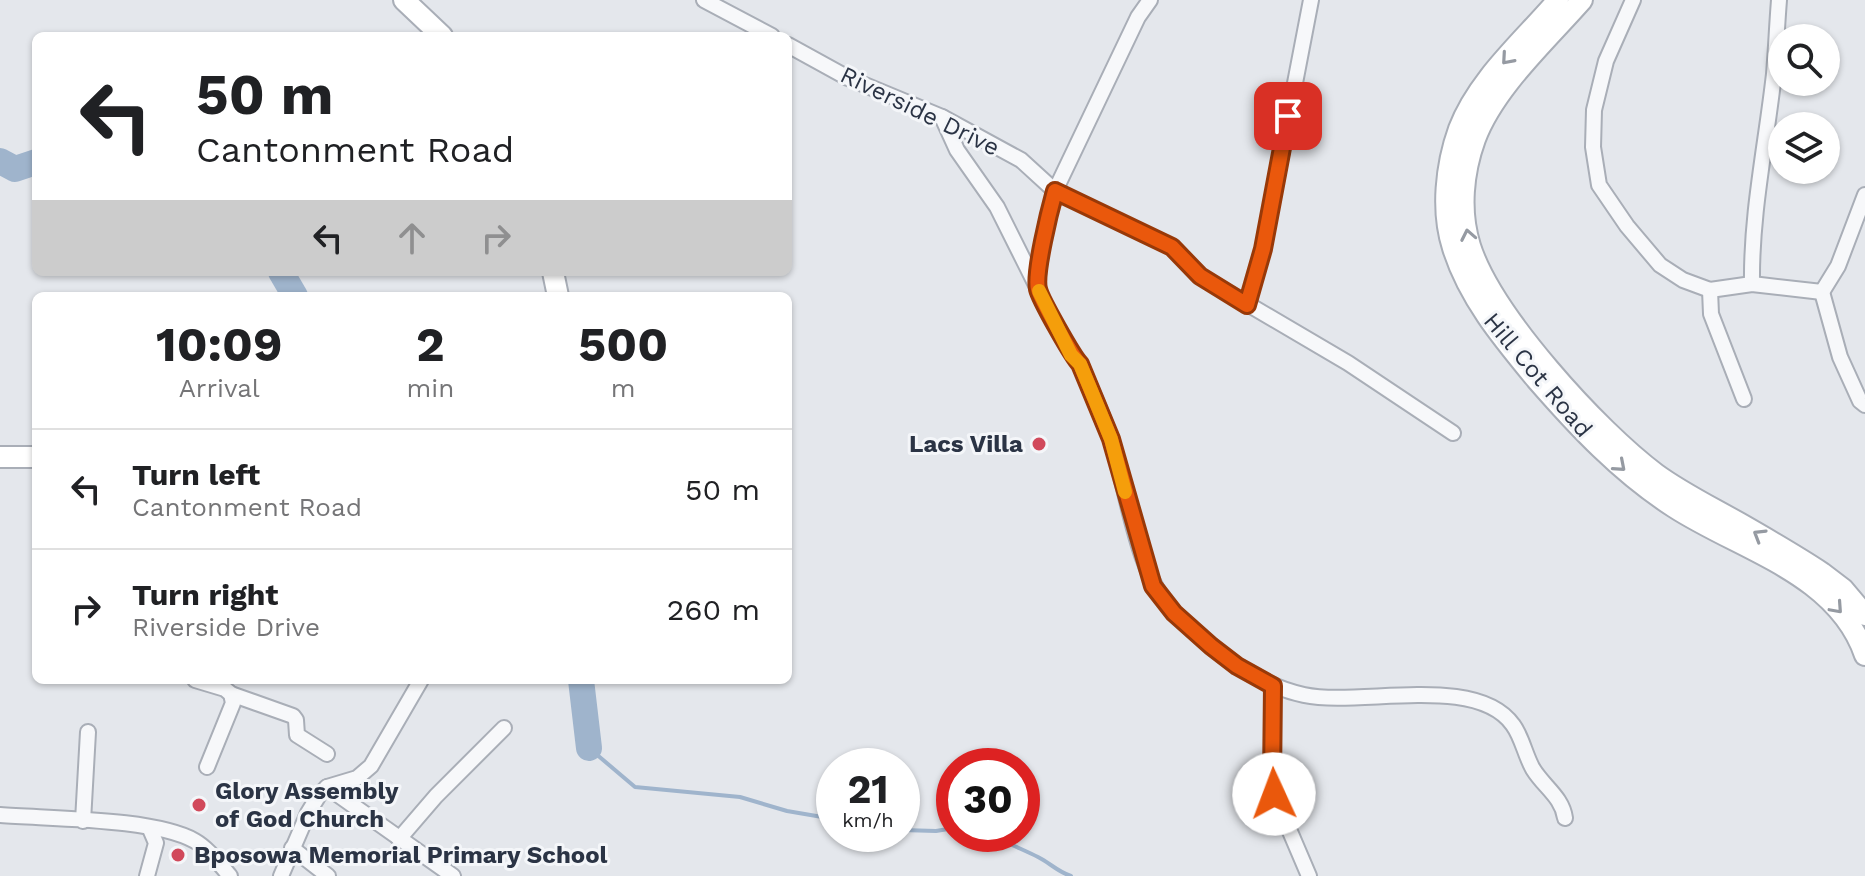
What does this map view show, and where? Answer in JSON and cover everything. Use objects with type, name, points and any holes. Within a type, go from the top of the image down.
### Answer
[{"type":"main road","points":[[404,0],[438,32]]},
{"type":"main road","name":"Hill Cot Road","points":[[1558,0],[1483,87],[1460,127],[1450,162],[1446,211],[1453,248],[1471,290],[1490,321],[1521,360],[1603,452],[1675,508],[1795,573],[1827,597],[1848,620],[1865,655]]},
{"type":"main road","name":"Hill Cot Road","points":[[1582,0],[1495,101],[1476,136],[1464,175],[1464,209],[1469,244],[1485,284],[1540,356],[1598,423],[1625,448],[1684,493],[1822,573],[1843,589],[1865,615]]},
{"type":"main road","points":[[0,457],[32,457]]},
{"type":"street","points":[[704,0],[764,32]]},
{"type":"street","points":[[1037,288],[1047,219],[1055,191],[1138,17],[1150,0]]},
{"type":"street","points":[[1247,305],[1263,249],[1311,0]]},
{"type":"street","points":[[1633,0],[1606,61],[1594,110],[1593,147],[1599,185],[1627,226],[1660,265],[1683,280],[1710,290],[1752,284],[1822,292]]},
{"type":"street","points":[[1752,284],[1756,192],[1774,75],[1779,0]]},
{"type":"street","name":"Riverside Drive","points":[[792,47],[848,78],[942,117],[1021,160],[1055,191],[1172,247],[1200,276],[1348,363],[1453,433]]},
{"type":"street","points":[[942,117],[957,150],[997,207],[1071,355],[1080,364],[1111,439],[1153,586],[1174,613],[1237,666],[1273,686],[1306,695],[1448,697],[1495,708],[1513,724],[1534,770],[1563,806],[1565,818]]},
{"type":"street","points":[[1865,195],[1838,266],[1822,292],[1840,357],[1860,401],[1865,405]]},
{"type":"street","points":[[1710,290],[1711,314],[1744,399]]},
{"type":"street","points":[[208,684],[293,716],[297,735],[327,754]]},
{"type":"street","points":[[281,876],[308,813],[327,787],[357,778],[371,766],[419,684]]},
{"type":"street","points":[[1273,686],[1274,794],[1309,876]]},
{"type":"street","points":[[207,767],[233,703],[231,694]]},
{"type":"street","points":[[399,839],[436,796],[504,728]]},
{"type":"street","points":[[83,821],[88,732]]},
{"type":"street","points":[[327,787],[453,876]]},
{"type":"street","points":[[0,815],[119,823],[175,832],[199,843],[230,876]]},
{"type":"street","points":[[147,876],[156,843],[150,829]]},
{"type":"street","points":[[292,848],[328,876]]},
{"type":"waterway","points":[[0,161],[15,169],[32,163]]},
{"type":"waterway","points":[[283,276],[293,292]]},
{"type":"waterway","points":[[581,684],[589,748]]},
{"type":"waterway","points":[[589,748],[635,787],[740,797],[816,816]]},
{"type":"waterway","points":[[920,831],[936,831]]},
{"type":"waterway","points":[[1027,852],[1071,876]]},
{"type":"slow traffic","points":[[1039,291],[1071,355],[1080,364],[1111,439],[1125,492]]},
{"type":"place","name":"Lacs Villa","points":[[1039,444]]},
{"type":"place","name":"Glory Assembly of God Church","points":[[199,805]]},
{"type":"place","name":"Bposowa Memorial Primary School","points":[[178,855]]},
{"type":"route","points":[[1274,794],[1273,686],[1237,666],[1211,646],[1174,613],[1153,586],[1111,439],[1080,364],[1071,355],[1037,288],[1047,219],[1055,191],[1172,247],[1200,276],[1247,305],[1263,249],[1288,116]]}]
